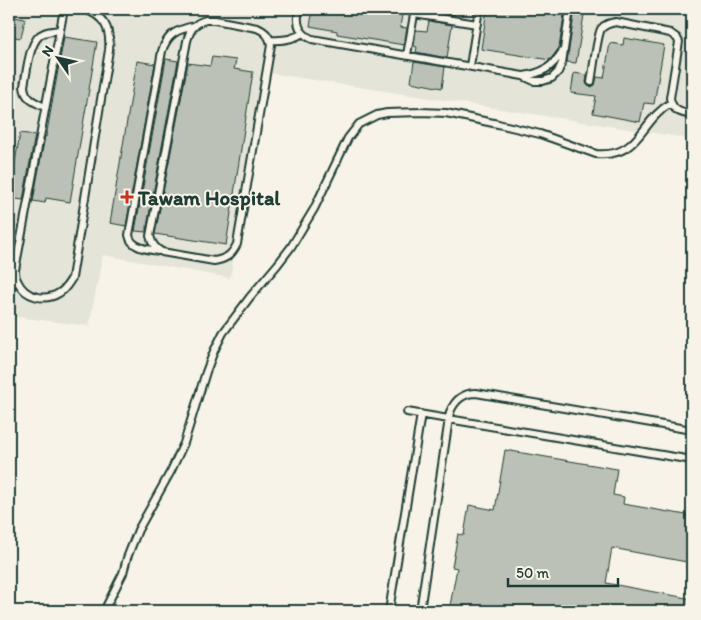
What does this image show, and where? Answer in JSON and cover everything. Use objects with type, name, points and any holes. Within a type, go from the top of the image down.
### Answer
[{"type":"lane","points":[[64,9],[15,270],[17,281],[23,289],[31,295],[40,298],[60,293],[67,287],[72,278],[110,50],[108,28],[102,19],[93,12],[84,9]]},
{"type":"lane","points":[[299,9],[298,25],[302,33],[312,39],[523,76],[534,81],[552,78],[558,72],[562,63],[570,9]]},
{"type":"lane","points":[[470,66],[479,9]]},
{"type":"lane","points":[[407,56],[414,11],[477,24]]},
{"type":"lane","points":[[162,252],[156,248],[150,236],[190,32],[199,22],[206,20],[257,28],[263,30],[270,40],[270,52],[239,236],[234,251],[221,260],[214,261],[162,252],[136,245],[132,243],[129,235],[164,43],[176,31],[194,26]]},
{"type":"lane","points":[[591,82],[600,34],[605,25],[616,22],[670,33],[679,42],[670,98],[671,103],[677,111],[692,115]]},
{"type":"lane","points":[[45,107],[27,98],[24,86],[34,41],[45,32],[60,30]]},
{"type":"lane","points":[[270,40],[287,40],[296,38],[302,33]]},
{"type":"lane","points":[[104,611],[123,573],[138,530],[171,471],[184,443],[206,372],[223,333],[291,247],[314,209],[348,138],[360,124],[377,115],[387,113],[446,113],[540,134],[596,154],[604,155],[628,148],[658,114],[671,103]]},
{"type":"lane","points":[[9,286],[17,281]]},
{"type":"lane","points":[[420,611],[449,419],[452,405],[462,396],[476,393],[692,430]]},
{"type":"lane","points":[[407,412],[692,460]]},
{"type":"lane","points":[[389,611],[421,414]]},
{"type":"shaded area","name":"Tawam Hospital","points":[[9,9],[692,9],[692,139],[269,73],[230,278],[103,255],[89,326],[9,316]]},
{"type":"building","points":[[313,9],[403,9],[400,27],[407,28],[404,45],[337,34],[337,31],[310,26]]},
{"type":"building","points":[[431,9],[455,9],[454,15],[430,12]]},
{"type":"building","points":[[487,9],[565,9],[559,48],[550,60],[481,49]]},
{"type":"building","points":[[575,9],[585,9],[576,63],[567,62]]},
{"type":"building","points":[[9,16],[25,19],[21,38],[9,36]]},
{"type":"building","points":[[429,21],[452,25],[447,58],[416,52],[417,47],[414,46],[416,30],[427,31]]},
{"type":"building","points":[[64,37],[97,42],[70,202],[46,198],[45,203],[33,201]]},
{"type":"building","points":[[624,38],[664,45],[654,104],[644,103],[640,122],[593,113],[596,96],[571,93],[574,73],[587,75],[586,83],[591,87],[595,85],[597,77],[604,78],[610,43],[623,45]]},
{"type":"building","points":[[212,57],[236,60],[234,69],[253,72],[226,245],[155,234],[188,63],[210,66]]},
{"type":"building","points":[[166,59],[178,61],[146,232],[135,231]]},
{"type":"building","points":[[137,61],[155,64],[126,226],[110,223]]},
{"type":"building","points":[[414,62],[445,67],[442,88],[411,82]]},
{"type":"building","points":[[20,133],[35,135],[23,200],[9,198]]},
{"type":"building","points":[[505,450],[617,469],[613,495],[624,497],[623,504],[692,516],[692,563],[612,548],[606,583],[692,599],[692,611],[542,611],[510,606],[510,611],[449,611],[457,568],[452,567],[458,534],[464,535],[469,505],[495,510]]},
{"type":"place","name":"Tawam Hospital","points":[[127,197]]}]
